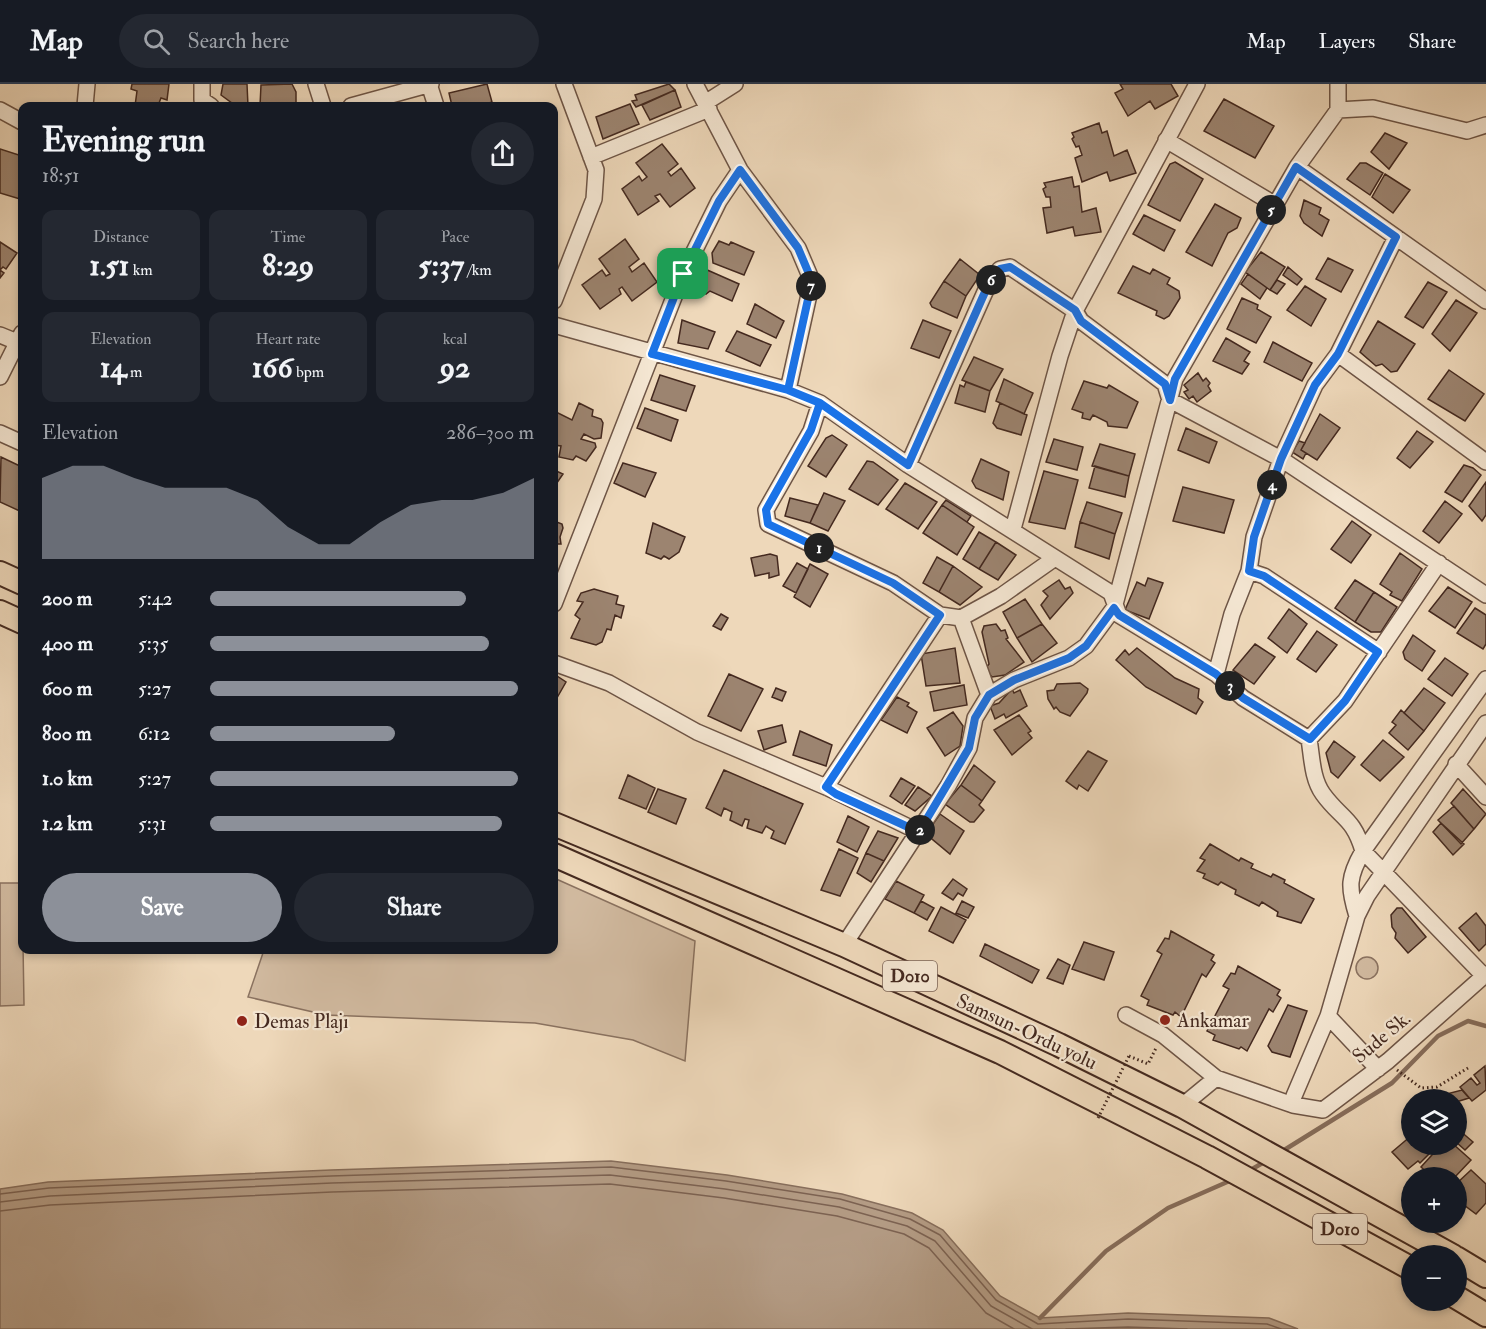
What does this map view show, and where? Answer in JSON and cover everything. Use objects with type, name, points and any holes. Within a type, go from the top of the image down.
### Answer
[{"type":"highway","points":[[0,573],[18,581]]},
{"type":"highway","points":[[0,612],[18,620]]},
{"type":"highway","name":"Samsun-Ordu yolu","points":[[558,826],[844,945],[1059,1045],[1182,1106],[1434,1245]]},
{"type":"highway","name":"Samsun-Ordu yolu","points":[[558,857],[1000,1052],[1268,1189],[1401,1263]]},
{"type":"highway","name":"Samsun-Ordu yolu","points":[[1467,1264],[1486,1276]]},
{"type":"highway","points":[[1467,1304],[1486,1315]]},
{"type":"street","points":[[85,102],[87,84]]},
{"type":"street","points":[[201,84],[202,100],[205,102]]},
{"type":"street","points":[[316,84],[322,102]]},
{"type":"street","points":[[365,102],[430,84],[435,102]]},
{"type":"street","points":[[558,291],[594,199],[596,170],[564,84]]},
{"type":"street","points":[[695,84],[740,170],[798,248],[812,281],[788,390]]},
{"type":"street","points":[[591,157],[707,106],[735,84]]},
{"type":"street","points":[[1013,529],[1060,356],[1075,310],[1197,84]]},
{"type":"street","points":[[844,945],[919,832],[969,748],[975,718],[989,695],[1014,680],[1069,658],[1086,646],[1114,608],[1175,379],[1296,167],[1338,111],[1338,84]]},
{"type":"street","points":[[1338,111],[1373,108],[1467,131],[1486,124]]},
{"type":"street","points":[[0,110],[18,120]]},
{"type":"street","points":[[1166,140],[1274,204]]},
{"type":"street","points":[[1296,167],[1486,301]]},
{"type":"street","points":[[558,594],[683,274],[719,201],[740,170]]},
{"type":"street","points":[[1216,674],[1232,614],[1249,571],[1254,537],[1281,459],[1315,385],[1338,354],[1396,237]]},
{"type":"street","points":[[908,465],[989,283],[1000,269],[1010,267],[1075,310],[1081,321],[1165,384],[1170,400],[1281,459],[1486,595]]},
{"type":"street","points":[[558,326],[788,390],[820,403],[908,465],[1013,529],[1111,593],[1114,608],[1119,615],[1216,674],[1243,698],[1310,739]]},
{"type":"street","points":[[0,335],[18,339]]},
{"type":"street","points":[[0,377],[18,345]]},
{"type":"street","points":[[1338,354],[1486,462]]},
{"type":"street","points":[[820,403],[811,430],[766,510],[768,524],[893,583],[940,615],[962,618],[1001,596],[1055,558]]},
{"type":"street","points":[[0,433],[18,441]]},
{"type":"street","points":[[1439,563],[1345,701],[1310,739],[1314,773],[1322,793],[1357,830],[1363,851],[1384,875],[1485,975]]},
{"type":"street","points":[[1249,571],[1264,576],[1378,652]]},
{"type":"street","points":[[826,787],[940,615]]},
{"type":"street","points":[[962,618],[989,695]]},
{"type":"street","points":[[558,664],[609,683],[697,732],[826,787],[919,832]]},
{"type":"street","points":[[1357,916],[1350,894],[1351,871],[1486,679]]},
{"type":"street","points":[[1293,1105],[1294,1096],[1328,1016],[1357,916],[1367,896],[1384,875],[1456,764],[1486,723]]},
{"type":"street","points":[[1456,764],[1486,797]]},
{"type":"street","name":"Sude Sk.","points":[[1126,1015],[1163,1035],[1216,1078],[1293,1105],[1323,1110],[1378,1069],[1485,975]]},
{"type":"street","points":[[1328,1016],[1378,1069]]},
{"type":"street","points":[[1182,1106],[1216,1078]]},
{"type":"path","points":[[1098,1119],[1129,1056],[1148,1064]]},
{"type":"path","points":[[1396,1069],[1421,1088],[1437,1087],[1468,1068]]},
{"type":"shaded area","points":[[558,880],[695,941],[685,1061],[633,1040],[535,1023],[326,1015],[248,997],[263,954],[558,954]]},
{"type":"shaded area","points":[[0,883],[18,883],[18,954],[23,954],[24,1005],[0,1006]]},
{"type":"shaded area","points":[[1367,957],[1375,960],[1378,968],[1375,976],[1367,979],[1359,976],[1356,968],[1359,960]]},
{"type":"water","points":[[611,1161],[727,1175],[842,1194],[912,1213],[943,1230],[1000,1296],[1040,1318],[1128,1313],[1269,1318],[1298,1329],[0,1329],[0,1189],[48,1182]]},
{"type":"building","points":[[132,84],[169,84],[167,100],[161,98],[159,102],[136,102],[137,91],[131,89]]},
{"type":"building","points":[[223,84],[247,84],[248,102],[231,102],[221,95]]},
{"type":"building","points":[[292,84],[296,92],[296,102],[260,102],[261,85]]},
{"type":"building","points":[[487,84],[492,102],[451,102],[449,93]]},
{"type":"building","points":[[669,84],[675,90],[636,107],[632,101],[637,100],[635,95]]},
{"type":"building","points":[[1120,84],[1171,84],[1178,96],[1155,109],[1150,101],[1128,116],[1115,93],[1123,89]]},
{"type":"building","points":[[675,90],[681,107],[650,120],[642,105]]},
{"type":"building","points":[[1224,99],[1274,126],[1255,158],[1204,131]]},
{"type":"building","points":[[630,104],[639,124],[603,139],[596,117]]},
{"type":"building","points":[[1099,123],[1102,133],[1107,131],[1114,156],[1127,150],[1136,173],[1110,181],[1107,172],[1082,182],[1075,158],[1082,155],[1079,146],[1076,147],[1072,139],[1074,137],[1072,133]]},
{"type":"building","points":[[1385,133],[1407,143],[1389,169],[1371,152]]},
{"type":"building","points":[[662,144],[678,164],[668,172],[671,176],[681,168],[695,188],[670,207],[660,194],[655,196],[659,201],[638,215],[622,189],[639,176],[642,181],[647,177],[636,163]]},
{"type":"building","points":[[0,149],[18,155],[18,198],[0,193]]},
{"type":"building","points":[[1175,162],[1203,179],[1180,221],[1148,205],[1170,164]]},
{"type":"building","points":[[1360,163],[1366,163],[1383,173],[1370,195],[1347,179]]},
{"type":"building","points":[[1385,174],[1410,190],[1393,213],[1372,197]]},
{"type":"building","points":[[1072,177],[1074,187],[1079,186],[1082,212],[1096,208],[1101,232],[1075,236],[1073,227],[1047,233],[1043,208],[1051,207],[1050,197],[1046,197],[1043,189],[1046,187],[1044,183]]},
{"type":"building","points":[[1304,200],[1321,208],[1319,214],[1329,220],[1322,236],[1304,223],[1300,216]]},
{"type":"building","points":[[1215,204],[1241,218],[1237,228],[1228,233],[1212,266],[1186,252]]},
{"type":"building","points":[[1144,215],[1175,230],[1164,251],[1133,234]]},
{"type":"building","points":[[625,239],[639,259],[629,267],[632,272],[644,263],[657,282],[632,301],[622,287],[619,289],[621,294],[600,309],[582,285],[602,270],[606,276],[610,274],[599,259]]},
{"type":"building","points":[[719,241],[729,245],[731,242],[754,252],[744,275],[713,263],[712,253]]},
{"type":"building","points":[[0,242],[17,253],[6,269],[3,267],[0,270]]},
{"type":"building","points":[[1261,252],[1285,267],[1270,290],[1245,272]]},
{"type":"building","points":[[1328,258],[1353,270],[1341,292],[1316,279]]},
{"type":"building","points":[[960,259],[980,275],[966,296],[944,281]]},
{"type":"building","points":[[1133,266],[1150,274],[1153,269],[1170,278],[1167,284],[1179,291],[1180,298],[1169,316],[1164,319],[1156,315],[1157,311],[1118,293]]},
{"type":"building","points":[[1288,267],[1302,279],[1297,285],[1283,275]]},
{"type":"building","points":[[705,269],[739,284],[732,301],[710,291],[706,294],[697,288]]},
{"type":"building","points":[[1248,274],[1267,288],[1260,299],[1241,284]]},
{"type":"building","points":[[1277,280],[1285,284],[1277,294],[1270,290]]},
{"type":"building","points":[[944,281],[966,296],[957,318],[932,307],[930,303]]},
{"type":"building","points":[[1428,282],[1447,292],[1423,328],[1405,317]]},
{"type":"building","points":[[1305,286],[1326,299],[1311,326],[1287,310]]},
{"type":"building","points":[[1242,298],[1258,305],[1257,309],[1271,317],[1256,343],[1227,329]]},
{"type":"building","points":[[1456,300],[1477,313],[1450,351],[1432,334]]},
{"type":"building","points":[[755,304],[784,321],[776,338],[747,324]]},
{"type":"building","points":[[682,320],[715,332],[708,349],[678,343]]},
{"type":"building","points":[[923,320],[951,331],[939,358],[911,348]]},
{"type":"building","points":[[1378,321],[1415,344],[1397,371],[1391,372],[1382,364],[1376,366],[1360,352]]},
{"type":"building","points":[[737,331],[771,345],[760,366],[726,351]]},
{"type":"building","points":[[1226,338],[1250,352],[1244,361],[1249,364],[1242,374],[1213,361]]},
{"type":"building","points":[[1273,342],[1312,363],[1302,381],[1264,362]]},
{"type":"building","points":[[974,357],[1003,369],[990,391],[962,380]]},
{"type":"building","points":[[1449,370],[1484,394],[1465,421],[1428,399]]},
{"type":"building","points":[[1198,373],[1203,381],[1206,378],[1210,383],[1208,386],[1211,391],[1197,402],[1193,396],[1189,399],[1184,392],[1188,390],[1184,385]]},
{"type":"building","points":[[660,375],[695,386],[686,411],[651,400]]},
{"type":"building","points":[[1004,379],[1033,393],[1024,414],[996,401]]},
{"type":"building","points":[[1084,381],[1107,388],[1109,385],[1138,402],[1127,428],[1108,426],[1107,422],[1093,415],[1090,420],[1082,418],[1083,413],[1072,409]]},
{"type":"building","points":[[966,382],[990,391],[985,412],[955,403],[960,385],[964,387]]},
{"type":"building","points":[[579,403],[593,410],[592,416],[601,419],[603,423],[601,438],[594,439],[584,434],[581,439],[595,443],[596,447],[586,461],[576,456],[573,460],[559,457],[561,446],[558,446],[558,413],[572,420]]},
{"type":"building","points":[[1000,403],[1027,415],[1021,435],[997,428],[993,423]]},
{"type":"building","points":[[645,408],[678,420],[671,441],[637,428]]},
{"type":"building","points":[[1320,414],[1340,428],[1317,460],[1301,450]]},
{"type":"building","points":[[1186,428],[1217,442],[1209,463],[1178,450]]},
{"type":"building","points":[[1417,431],[1433,442],[1410,468],[1397,458]]},
{"type":"building","points":[[832,435],[847,445],[826,477],[808,466],[826,438]]},
{"type":"building","points":[[1054,439],[1083,447],[1077,470],[1046,462]]},
{"type":"building","points":[[1299,441],[1305,443],[1301,450],[1306,453],[1303,459],[1292,452]]},
{"type":"building","points":[[1100,444],[1135,454],[1129,476],[1092,466]]},
{"type":"building","points":[[1,457],[18,465],[18,510],[0,502]]},
{"type":"building","points":[[981,459],[1009,472],[1003,500],[976,488],[972,481]]},
{"type":"building","points":[[867,461],[873,462],[898,480],[878,505],[849,489]]},
{"type":"building","points":[[623,463],[656,473],[645,497],[614,483]]},
{"type":"building","points":[[1464,465],[1473,468],[1481,475],[1462,502],[1445,492]]},
{"type":"building","points":[[1095,466],[1129,476],[1125,497],[1089,488]]},
{"type":"building","points":[[1044,471],[1078,480],[1065,529],[1029,522]]},
{"type":"building","points":[[558,472],[563,474],[558,481]]},
{"type":"building","points":[[1486,482],[1486,515],[1482,521],[1469,506]]},
{"type":"building","points":[[905,483],[937,502],[918,529],[886,509]]},
{"type":"building","points":[[1183,487],[1234,500],[1224,533],[1173,521]]},
{"type":"building","points":[[824,493],[845,501],[828,531],[810,523]]},
{"type":"building","points":[[790,498],[818,505],[810,523],[785,516]]},
{"type":"building","points":[[946,500],[971,516],[967,522],[942,505]]},
{"type":"building","points":[[1445,501],[1462,514],[1439,543],[1423,531]]},
{"type":"building","points":[[1087,502],[1122,513],[1115,534],[1080,522]]},
{"type":"building","points":[[942,505],[974,527],[957,555],[923,533]]},
{"type":"building","points":[[1352,521],[1371,535],[1351,563],[1331,549]]},
{"type":"building","points":[[558,522],[562,524],[563,528],[560,537],[561,544],[558,544]]},
{"type":"building","points":[[1080,522],[1115,534],[1109,559],[1075,547]]},
{"type":"building","points":[[653,523],[685,537],[679,552],[669,559],[664,556],[661,559],[646,553]]},
{"type":"building","points":[[979,532],[996,542],[979,569],[963,559]]},
{"type":"building","points":[[996,542],[1016,555],[998,580],[979,569]]},
{"type":"building","points":[[1400,553],[1422,569],[1402,601],[1390,595],[1392,592],[1380,584]]},
{"type":"building","points":[[770,554],[777,556],[779,575],[769,578],[769,573],[755,576],[751,558]]},
{"type":"building","points":[[937,557],[953,566],[939,592],[923,583]]},
{"type":"building","points":[[797,563],[808,569],[796,593],[783,586]]},
{"type":"building","points":[[810,564],[828,574],[810,607],[794,597]]},
{"type":"building","points":[[953,566],[982,587],[960,605],[939,592]]},
{"type":"building","points":[[1148,578],[1163,583],[1149,619],[1125,610],[1137,582],[1145,586]]},
{"type":"building","points":[[1059,580],[1065,589],[1070,587],[1073,593],[1050,619],[1041,605],[1048,596],[1043,591]]},
{"type":"building","points":[[1355,580],[1374,592],[1355,622],[1335,608]]},
{"type":"building","points":[[1448,587],[1472,602],[1455,628],[1429,611]]},
{"type":"building","points":[[594,589],[618,596],[616,604],[624,606],[621,618],[615,615],[611,630],[607,629],[602,642],[596,645],[571,638],[580,619],[575,615],[583,602],[577,601],[581,593]]},
{"type":"building","points":[[1374,592],[1397,607],[1381,632],[1371,632],[1355,622]]},
{"type":"building","points":[[1025,599],[1042,624],[1017,638],[1003,612]]},
{"type":"building","points":[[1475,608],[1486,615],[1486,644],[1483,649],[1457,633]]},
{"type":"building","points":[[1289,609],[1307,624],[1287,653],[1268,638]]},
{"type":"building","points":[[721,614],[728,618],[721,630],[713,626]]},
{"type":"building","points":[[996,624],[1001,631],[1005,630],[1008,638],[1006,639],[1024,662],[1005,675],[992,677],[985,669],[989,664],[982,632],[984,626]]},
{"type":"building","points":[[1042,624],[1057,643],[1032,662],[1017,638]]},
{"type":"building","points":[[1317,631],[1337,645],[1316,672],[1297,659]]},
{"type":"building","points":[[1413,635],[1435,651],[1422,671],[1405,659],[1403,652]]},
{"type":"building","points":[[1255,644],[1275,657],[1254,684],[1233,670]]},
{"type":"building","points":[[955,648],[960,683],[926,686],[921,654]]},
{"type":"building","points":[[1137,648],[1175,678],[1199,689],[1198,698],[1203,702],[1196,714],[1146,687],[1116,660],[1125,650],[1129,655]]},
{"type":"building","points":[[1445,658],[1468,674],[1452,696],[1428,679]]},
{"type":"building","points":[[729,674],[763,689],[741,731],[708,716]]},
{"type":"building","points":[[558,677],[566,682],[558,696]]},
{"type":"building","points":[[1080,683],[1088,689],[1087,693],[1070,716],[1060,712],[1056,707],[1054,709],[1048,699],[1047,691],[1054,690],[1057,684]]},
{"type":"building","points":[[964,685],[967,705],[934,711],[930,692]]},
{"type":"building","points":[[776,688],[786,692],[782,701],[772,697]]},
{"type":"building","points":[[1424,688],[1445,703],[1424,731],[1404,713]]},
{"type":"building","points":[[1012,689],[1014,693],[1020,690],[1027,706],[1006,718],[1004,714],[995,719],[990,706],[999,703]]},
{"type":"building","points":[[897,697],[909,703],[907,706],[917,712],[907,733],[881,720]]},
{"type":"building","points":[[1401,710],[1424,731],[1408,750],[1389,733],[1396,725],[1392,722]]},
{"type":"building","points":[[953,712],[963,726],[960,746],[945,756],[927,728]]},
{"type":"building","points":[[1019,715],[1031,731],[1028,733],[1032,738],[1012,755],[994,730]]},
{"type":"building","points":[[782,725],[786,742],[764,750],[758,731]]},
{"type":"building","points":[[800,731],[832,745],[826,766],[793,755]]},
{"type":"building","points":[[1383,740],[1404,757],[1380,781],[1361,765]]},
{"type":"building","points":[[1334,741],[1355,757],[1338,778],[1331,772],[1326,753]]},
{"type":"building","points":[[1088,751],[1107,761],[1088,791],[1079,785],[1077,789],[1066,781]]},
{"type":"building","points":[[974,765],[995,782],[982,801],[961,785]]},
{"type":"building","points":[[724,770],[803,804],[785,844],[771,838],[774,831],[766,826],[762,833],[747,828],[749,820],[745,819],[742,826],[730,820],[732,812],[724,808],[721,816],[706,808]]},
{"type":"building","points":[[628,775],[655,788],[646,809],[619,798]]},
{"type":"building","points":[[901,778],[915,786],[902,804],[890,796]]},
{"type":"building","points":[[961,785],[982,801],[979,805],[984,810],[974,822],[970,822],[945,804]]},
{"type":"building","points":[[918,787],[932,796],[915,811],[905,805]]},
{"type":"building","points":[[658,789],[686,799],[676,824],[648,812]]},
{"type":"building","points":[[1463,789],[1486,814],[1474,829],[1451,803]]},
{"type":"building","points":[[1454,806],[1474,829],[1461,844],[1438,820]]},
{"type":"building","points":[[940,814],[964,831],[950,854],[926,834]]},
{"type":"building","points":[[848,816],[869,827],[857,852],[837,842]]},
{"type":"building","points":[[1441,823],[1464,844],[1453,855],[1433,832]]},
{"type":"building","points":[[878,831],[898,838],[884,861],[866,853]]},
{"type":"building","points":[[1210,844],[1239,861],[1241,858],[1253,864],[1251,868],[1271,877],[1273,874],[1285,880],[1284,883],[1314,899],[1301,923],[1277,916],[1278,912],[1262,902],[1259,906],[1235,894],[1236,890],[1221,882],[1218,885],[1203,878],[1205,874],[1197,871],[1205,860],[1200,858]]},
{"type":"building","points":[[839,849],[858,858],[840,896],[821,890]]},
{"type":"building","points":[[866,853],[884,861],[871,882],[857,873]]},
{"type":"building","points":[[953,879],[967,889],[963,896],[958,893],[953,900],[942,893]]},
{"type":"building","points":[[896,881],[924,895],[914,913],[885,899]]},
{"type":"building","points":[[921,901],[934,908],[927,920],[914,913]]},
{"type":"building","points":[[962,901],[974,907],[968,918],[956,913]]},
{"type":"building","points":[[941,907],[966,920],[953,943],[929,931]]},
{"type":"building","points":[[1397,908],[1402,908],[1426,937],[1408,953],[1395,938],[1396,933],[1392,927],[1391,915]]},
{"type":"building","points":[[1476,913],[1486,926],[1486,944],[1479,951],[1459,928]]},
{"type":"building","points":[[1171,931],[1214,955],[1211,960],[1215,963],[1206,977],[1202,974],[1181,1017],[1175,1012],[1173,1015],[1147,1005],[1149,1000],[1141,996],[1162,954],[1157,951],[1165,938],[1169,939]]},
{"type":"building","points":[[1084,942],[1114,952],[1104,980],[1072,969]]},
{"type":"building","points":[[985,944],[1039,970],[1032,983],[980,956]]},
{"type":"building","points":[[1058,959],[1070,965],[1063,984],[1047,978]]},
{"type":"building","points":[[1238,966],[1280,990],[1277,995],[1281,998],[1273,1012],[1269,1009],[1247,1051],[1241,1047],[1239,1049],[1213,1040],[1215,1035],[1207,1031],[1229,989],[1223,986],[1231,973],[1235,974]]},
{"type":"building","points":[[1288,1005],[1307,1011],[1290,1057],[1272,1052],[1268,1046]]},
{"type":"building","points":[[1485,1066],[1486,1090],[1472,1101],[1467,1095],[1467,1089],[1460,1087],[1471,1078],[1477,1085],[1480,1083],[1474,1075]]},
{"type":"building","points":[[1467,1137],[1473,1142],[1467,1148]]},
{"type":"building","points":[[1401,1144],[1401,1155],[1428,1155],[1420,1163],[1418,1161],[1410,1167],[1406,1167],[1392,1152]]},
{"type":"building","points":[[1432,1155],[1465,1155],[1471,1160],[1464,1167],[1421,1167]]},
{"type":"building","points":[[1471,1170],[1486,1184],[1486,1203],[1476,1214],[1467,1207],[1467,1174]]},
{"type":"waterway","points":[[1281,1152],[1392,1083],[1438,1036],[1468,1021],[1486,1026]]},
{"type":"waterway","points":[[1247,1172],[1266,1161]]},
{"type":"waterway","points":[[1040,1318],[1106,1251],[1168,1208],[1234,1179]]},
{"type":"place","name":"Ankamar","points":[[1165,1020]]},
{"type":"place","name":"Demas Plajı","points":[[242,1021]]},
{"type":"route","points":[[683,274],[652,354],[788,390],[820,403],[811,430],[766,510],[768,524],[893,583],[940,615],[826,787],[836,794],[919,832],[969,748],[975,718],[989,695],[1048,664],[1069,658],[1086,646],[1114,608],[1119,615],[1216,674],[1243,698],[1310,739],[1345,701],[1378,652],[1264,576],[1249,571],[1254,537],[1281,459],[1315,385],[1338,354],[1396,237],[1296,167],[1175,379],[1170,400],[1165,384],[1081,321],[1075,310],[1010,267],[1000,269],[989,283],[908,465],[820,403],[788,390],[798,353],[812,281],[798,248],[740,170],[719,201],[683,274]]}]
